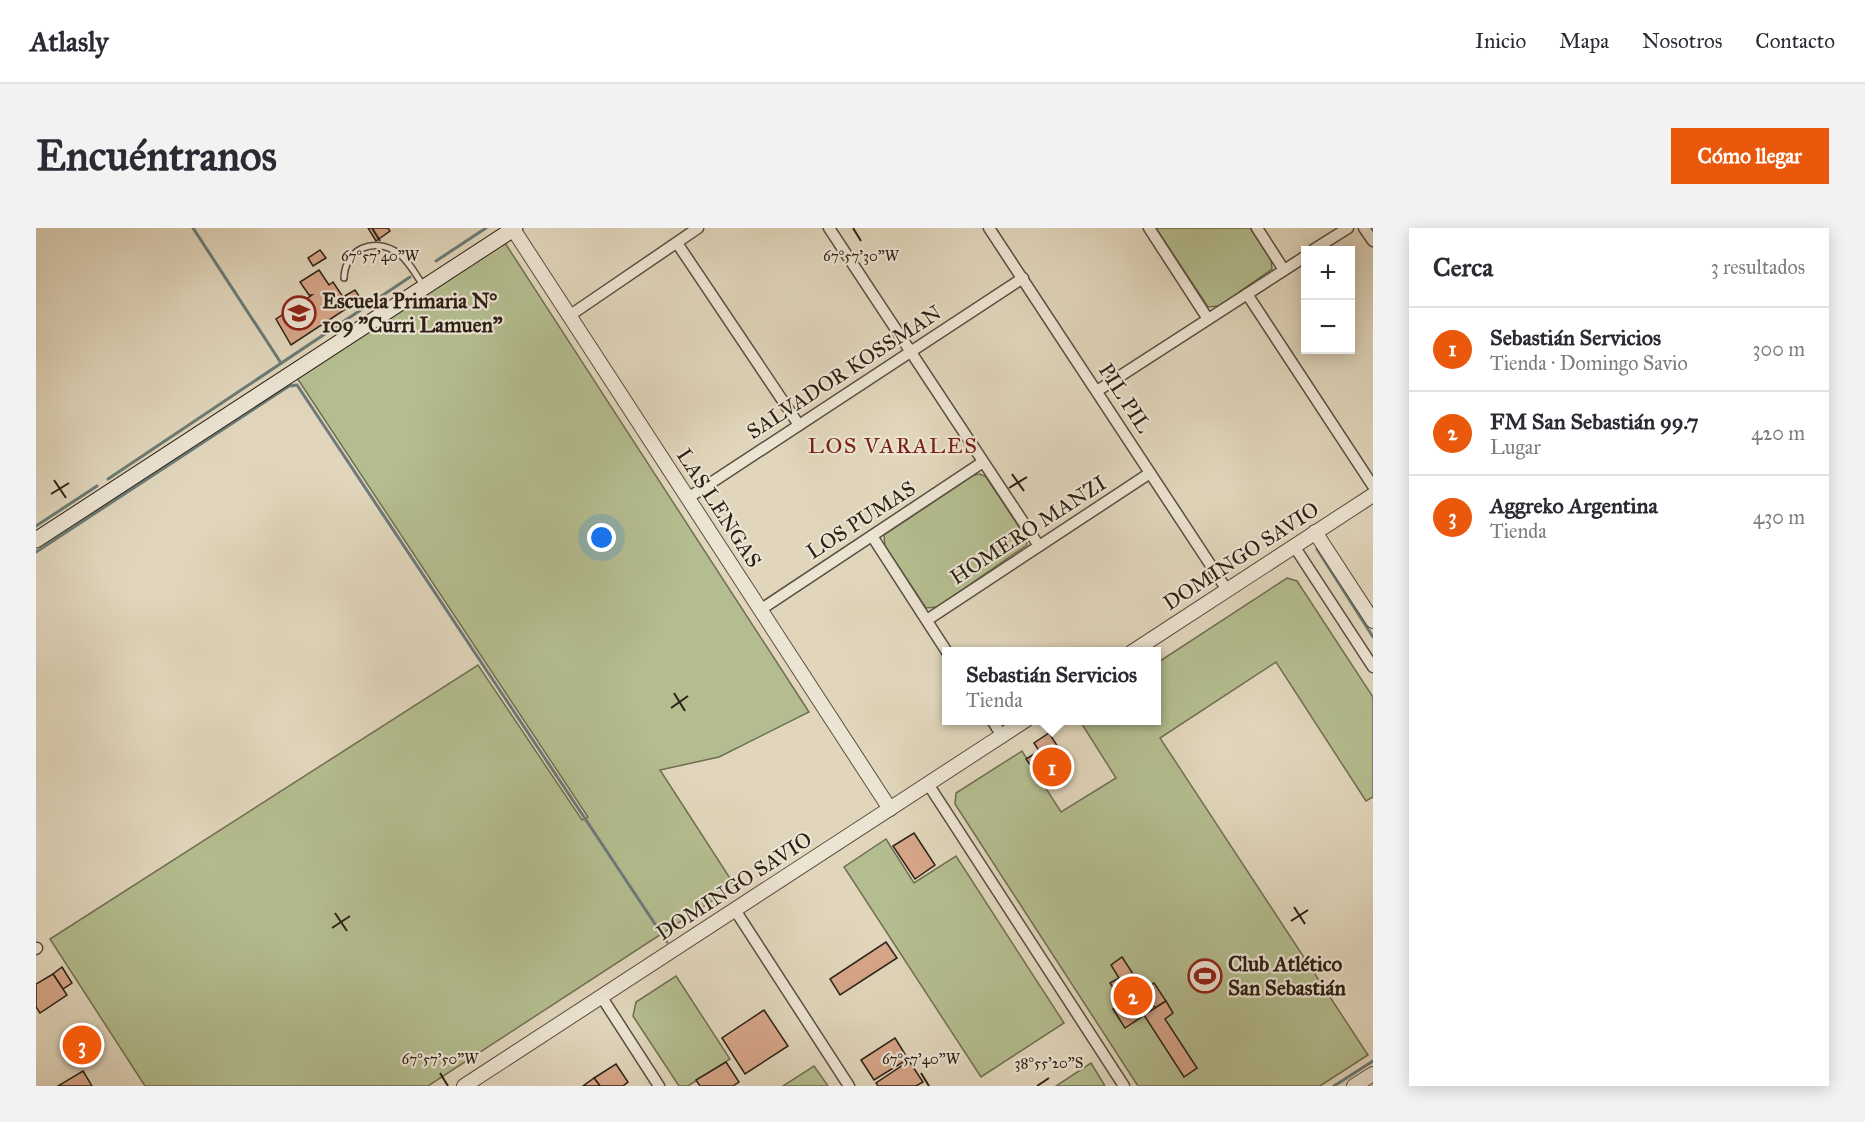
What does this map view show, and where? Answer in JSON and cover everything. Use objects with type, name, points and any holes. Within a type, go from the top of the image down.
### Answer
[{"type":"main road","points":[[36,540],[514,229]]},
{"type":"street","points":[[569,316],[698,228]]},
{"type":"street","points":[[829,228],[1039,546]]},
{"type":"street","name":"PIL PIL","points":[[989,228],[1227,590]]},
{"type":"street","points":[[1149,228],[1208,319]]},
{"type":"street","points":[[1257,228],[1284,270]]},
{"type":"street","points":[[1319,246],[1348,228]]},
{"type":"street","points":[[1364,228],[1373,241]]},
{"type":"street","name":"LAS LENGAS","points":[[514,229],[890,809]]},
{"type":"street","points":[[676,243],[799,425]]},
{"type":"street","points":[[1097,391],[1301,259]]},
{"type":"street","name":"SALVADOR KOSSMAN","points":[[688,498],[1023,279]]},
{"type":"street","points":[[1247,294],[1373,486]]},
{"type":"street","name":"LOS PUMAS","points":[[760,610],[983,462]]},
{"type":"street","name":"HOMERO MANZI","points":[[927,620],[1150,473]]},
{"type":"street","name":"DOMINGO SAVIO","points":[[1138,647],[1373,495]]},
{"type":"street","points":[[1315,532],[1373,621]]},
{"type":"street","points":[[872,536],[944,647]]},
{"type":"street","points":[[1294,546],[1373,667]]},
{"type":"street","points":[[995,725],[1002,736]]},
{"type":"street","name":"DOMINGO SAVIO","points":[[464,1086],[1018,725]]},
{"type":"street","points":[[928,784],[1124,1086]]},
{"type":"street","points":[[735,910],[849,1086]]},
{"type":"street","points":[[602,996],[659,1086]]},
{"type":"street","points":[[1354,1086],[1372,1076]]},
{"type":"lane","points":[[344,278],[351,256],[367,246],[380,246],[405,259],[424,287]]},
{"type":"green space","points":[[1156,228],[1250,228],[1271,260],[1272,269],[1219,306],[1208,307]]},
{"type":"green space","points":[[505,243],[809,712],[719,757],[660,770],[735,886],[428,1086],[145,1086],[50,939],[478,665],[582,820],[588,817],[297,378]]},
{"type":"green space","points":[[980,474],[986,477],[1025,536],[1027,545],[937,607],[926,608],[885,546],[884,535],[974,475]]},
{"type":"green space","points":[[1287,578],[1297,581],[1373,697],[1373,797],[1366,801],[1276,662],[1160,738],[1368,1055],[1320,1086],[1138,1086],[955,804],[956,793],[1022,751],[1061,812],[1116,778],[1083,725],[1161,725],[1161,660]]},
{"type":"green space","points":[[886,839],[914,883],[956,856],[1064,1023],[981,1077],[844,867]]},
{"type":"green space","points":[[676,976],[730,1059],[688,1086],[679,1086],[633,1016],[636,1002]]},
{"type":"green space","points":[[1091,1063],[1105,1086],[1056,1086]]},
{"type":"green space","points":[[814,1066],[828,1086],[783,1086]]},
{"type":"building","points":[[368,228],[388,228],[390,231],[376,241]]},
{"type":"building","points":[[320,250],[326,258],[313,266],[308,258]]},
{"type":"building","points":[[319,270],[329,285],[333,282],[343,297],[355,290],[361,299],[291,345],[276,319],[312,295],[309,295],[300,282]]},
{"type":"building","points":[[1049,733],[1065,758],[1050,768],[1034,743]]},
{"type":"building","points":[[1039,751],[1050,768],[1038,776],[1026,759]]},
{"type":"building","points":[[914,833],[935,865],[915,879],[893,846]]},
{"type":"building","points":[[886,942],[897,958],[840,995],[830,979]]},
{"type":"building","points":[[1122,957],[1155,1008],[1125,1028],[1113,1009],[1123,1003],[1110,983],[1119,978],[1111,965]]},
{"type":"building","points":[[62,967],[72,983],[63,989],[53,974]]},
{"type":"building","points":[[53,974],[67,995],[40,1013],[36,1007],[36,984]]},
{"type":"building","points":[[1154,983],[1166,1001],[1155,1008],[1143,990]]},
{"type":"building","points":[[1166,1001],[1173,1013],[1165,1019],[1197,1068],[1184,1077],[1144,1015]]},
{"type":"building","points":[[764,1010],[788,1046],[745,1074],[722,1038]]},
{"type":"building","points":[[895,1038],[908,1059],[874,1080],[861,1060]]},
{"type":"building","points":[[909,1061],[923,1082],[916,1086],[878,1086],[876,1083]]},
{"type":"building","points":[[726,1062],[739,1082],[733,1086],[700,1086],[696,1080]]},
{"type":"building","points":[[616,1064],[628,1082],[623,1086],[600,1086],[594,1078]]},
{"type":"building","points":[[83,1071],[92,1086],[58,1086]]},
{"type":"building","points":[[594,1078],[600,1086],[583,1086]]},
{"type":"waterway","points":[[193,228],[281,363]]},
{"type":"waterway","points":[[436,261],[486,228]]},
{"type":"waterway","points":[[108,479],[410,277]]},
{"type":"waterway","points":[[36,552],[289,386],[297,385],[667,942]]},
{"type":"waterway","points":[[36,526],[97,486]]},
{"type":"waterway","points":[[1317,549],[1373,637]]},
{"type":"waterway","points":[[1334,1086],[1373,1061]]},
{"type":"place","name":"Escuela Primaria N° 109 \"Curri Lamuen\"","points":[[299,313]]},
{"type":"place","name":"Sebastián Servicios","points":[[1052,767]]},
{"type":"place","name":"Club Atlético San Sebastián","points":[[1205,976]]},
{"type":"place","name":"FM San Sebastián 99.7","points":[[1133,996]]},
{"type":"place","name":"Aggreko Argentina","points":[[82,1045]]},
{"type":"district","name":"LOS VARALES","points":[[893,445]]}]
